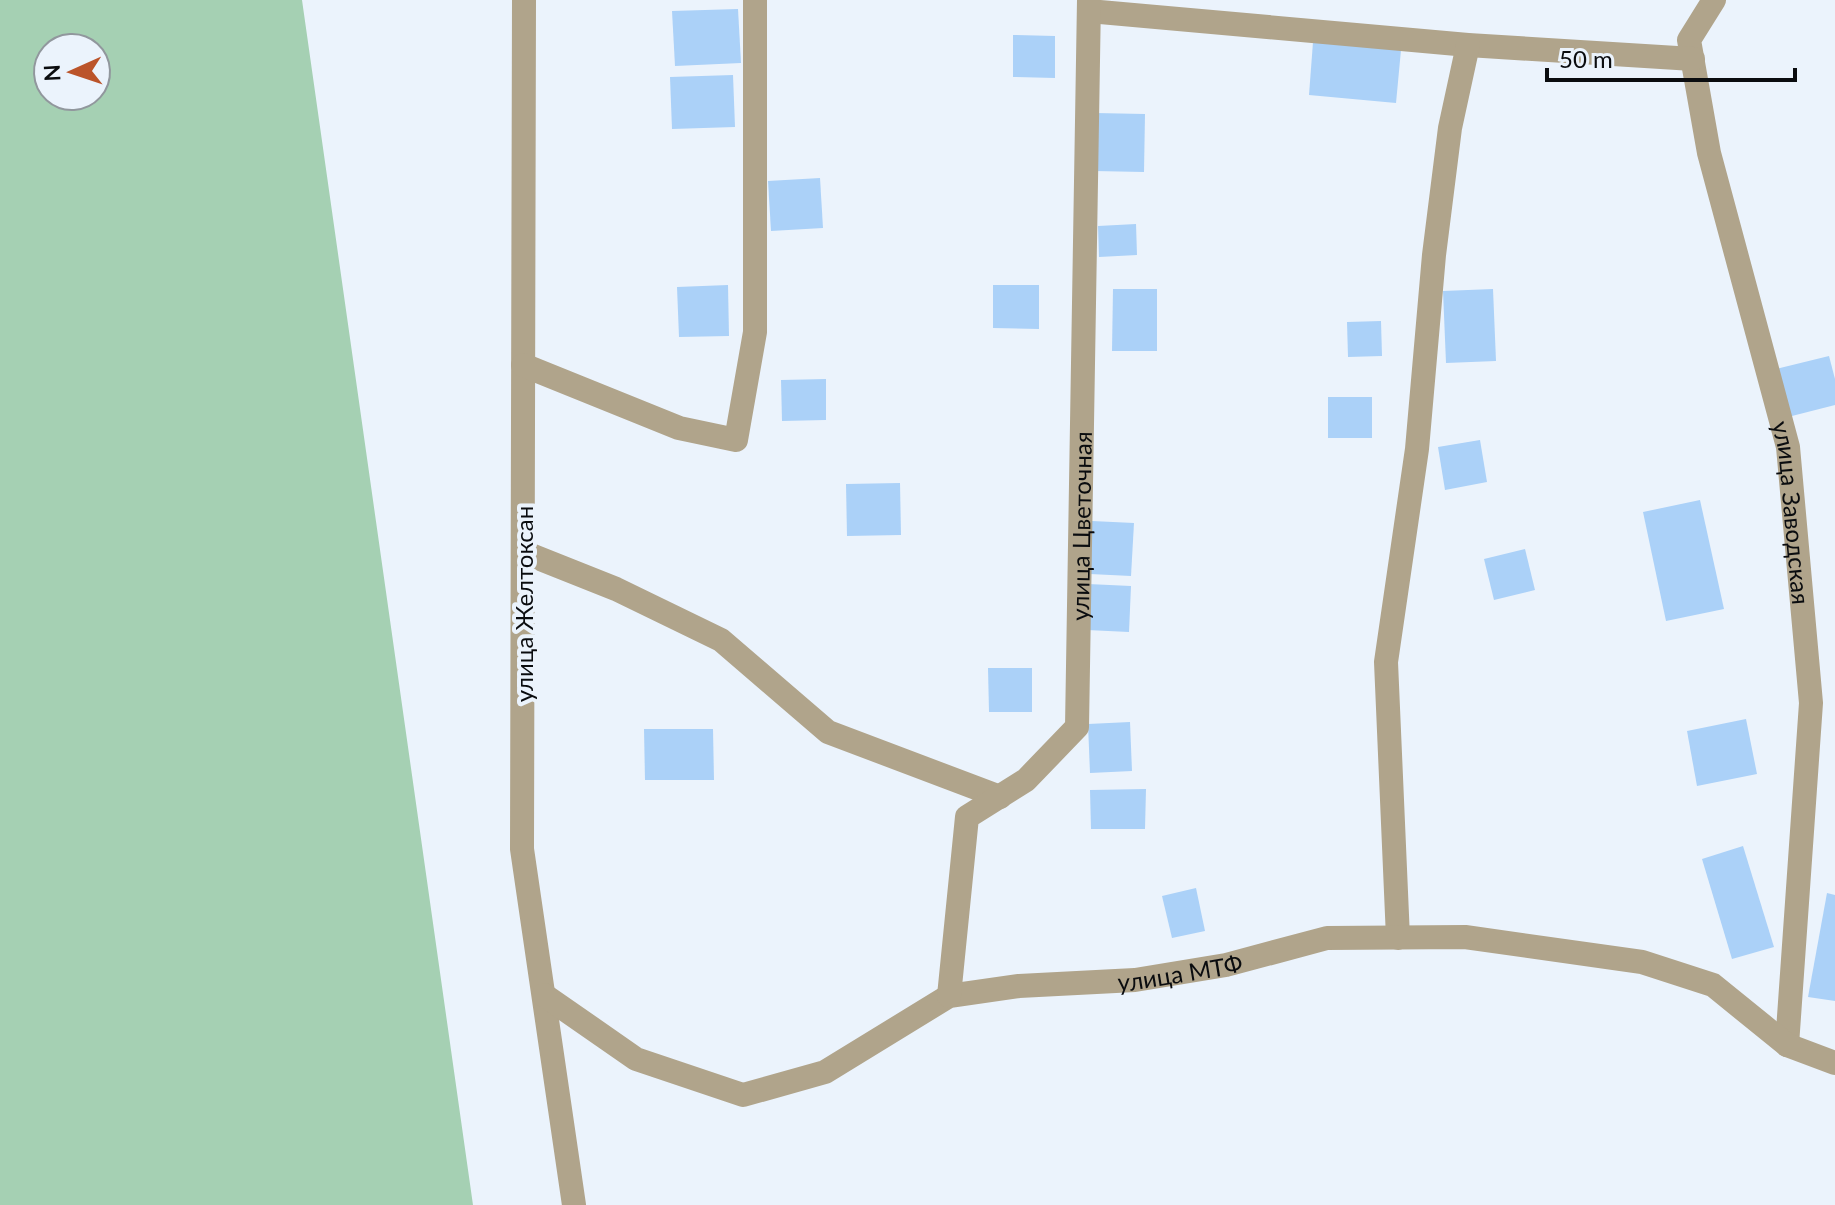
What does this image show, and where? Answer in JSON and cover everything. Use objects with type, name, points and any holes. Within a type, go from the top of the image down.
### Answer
[{"type":"street","name":"улица Желтоксан","points":[[524,0],[522,849],[574,1205]]},
{"type":"street","points":[[523,365],[679,428],[736,440],[755,332],[755,0]]},
{"type":"street","name":"улица Заводская","points":[[1714,0],[1689,40],[1709,153],[1788,447],[1811,703],[1787,1045]]},
{"type":"street","points":[[1089,5],[1468,45],[1693,59]]},
{"type":"street","name":"улица Цветочная","points":[[949,996],[967,817],[1026,780],[1077,727],[1089,5]]},
{"type":"street","points":[[1398,938],[1386,662],[1417,449],[1434,255],[1450,128],[1468,45]]},
{"type":"street","points":[[523,552],[616,589],[721,640],[828,732],[1000,797]]},
{"type":"street","name":"улица МТФ","points":[[544,995],[636,1059],[743,1095],[825,1072],[949,996],[1019,986],[1135,980],[1226,965],[1327,938],[1465,937],[1642,962],[1713,985],[1787,1045],[1835,1063]]},
{"type":"green space","points":[[0,0],[302,0],[473,1205],[0,1205]]},
{"type":"building","points":[[738,9],[741,63],[675,66],[672,11]]},
{"type":"building","points":[[1013,35],[1055,36],[1055,78],[1013,77]]},
{"type":"building","points":[[1313,42],[1401,50],[1396,103],[1309,95]]},
{"type":"building","points":[[733,75],[735,127],[672,129],[670,77]]},
{"type":"building","points":[[1095,113],[1145,114],[1144,172],[1094,171]]},
{"type":"building","points":[[820,178],[823,228],[771,231],[768,181]]},
{"type":"building","points":[[1136,224],[1137,255],[1099,257],[1098,226]]},
{"type":"building","points":[[728,285],[729,336],[679,337],[677,287]]},
{"type":"building","points":[[993,285],[1039,285],[1039,329],[993,328]]},
{"type":"building","points":[[1113,289],[1157,289],[1157,351],[1112,351]]},
{"type":"building","points":[[1493,289],[1496,361],[1446,363],[1443,291]]},
{"type":"building","points":[[1381,321],[1382,356],[1348,357],[1347,322]]},
{"type":"building","points":[[1829,356],[1835,379],[1835,405],[1788,417],[1776,369]]},
{"type":"building","points":[[826,379],[826,420],[782,421],[781,380]]},
{"type":"building","points":[[1328,397],[1372,397],[1372,438],[1328,438]]},
{"type":"building","points":[[1480,440],[1487,482],[1445,490],[1438,447]]},
{"type":"building","points":[[900,483],[901,535],[847,536],[846,484]]},
{"type":"building","points":[[1700,500],[1724,609],[1666,621],[1643,512]]},
{"type":"building","points":[[1092,521],[1134,523],[1131,576],[1090,574]]},
{"type":"building","points":[[1525,549],[1535,590],[1494,600],[1484,559]]},
{"type":"building","points":[[1088,584],[1131,586],[1129,632],[1087,630]]},
{"type":"building","points":[[988,668],[1032,668],[1032,712],[989,712]]},
{"type":"building","points":[[1746,719],[1757,774],[1697,786],[1687,731]]},
{"type":"building","points":[[1130,722],[1132,771],[1090,773],[1088,724]]},
{"type":"building","points":[[644,729],[713,729],[714,780],[645,780]]},
{"type":"building","points":[[1146,789],[1145,829],[1091,829],[1090,790]]},
{"type":"building","points":[[1743,846],[1774,947],[1732,959],[1702,859]]},
{"type":"building","points":[[1196,888],[1205,931],[1172,938],[1162,896]]},
{"type":"building","points":[[1827,893],[1835,895],[1835,1001],[1808,997]]}]
